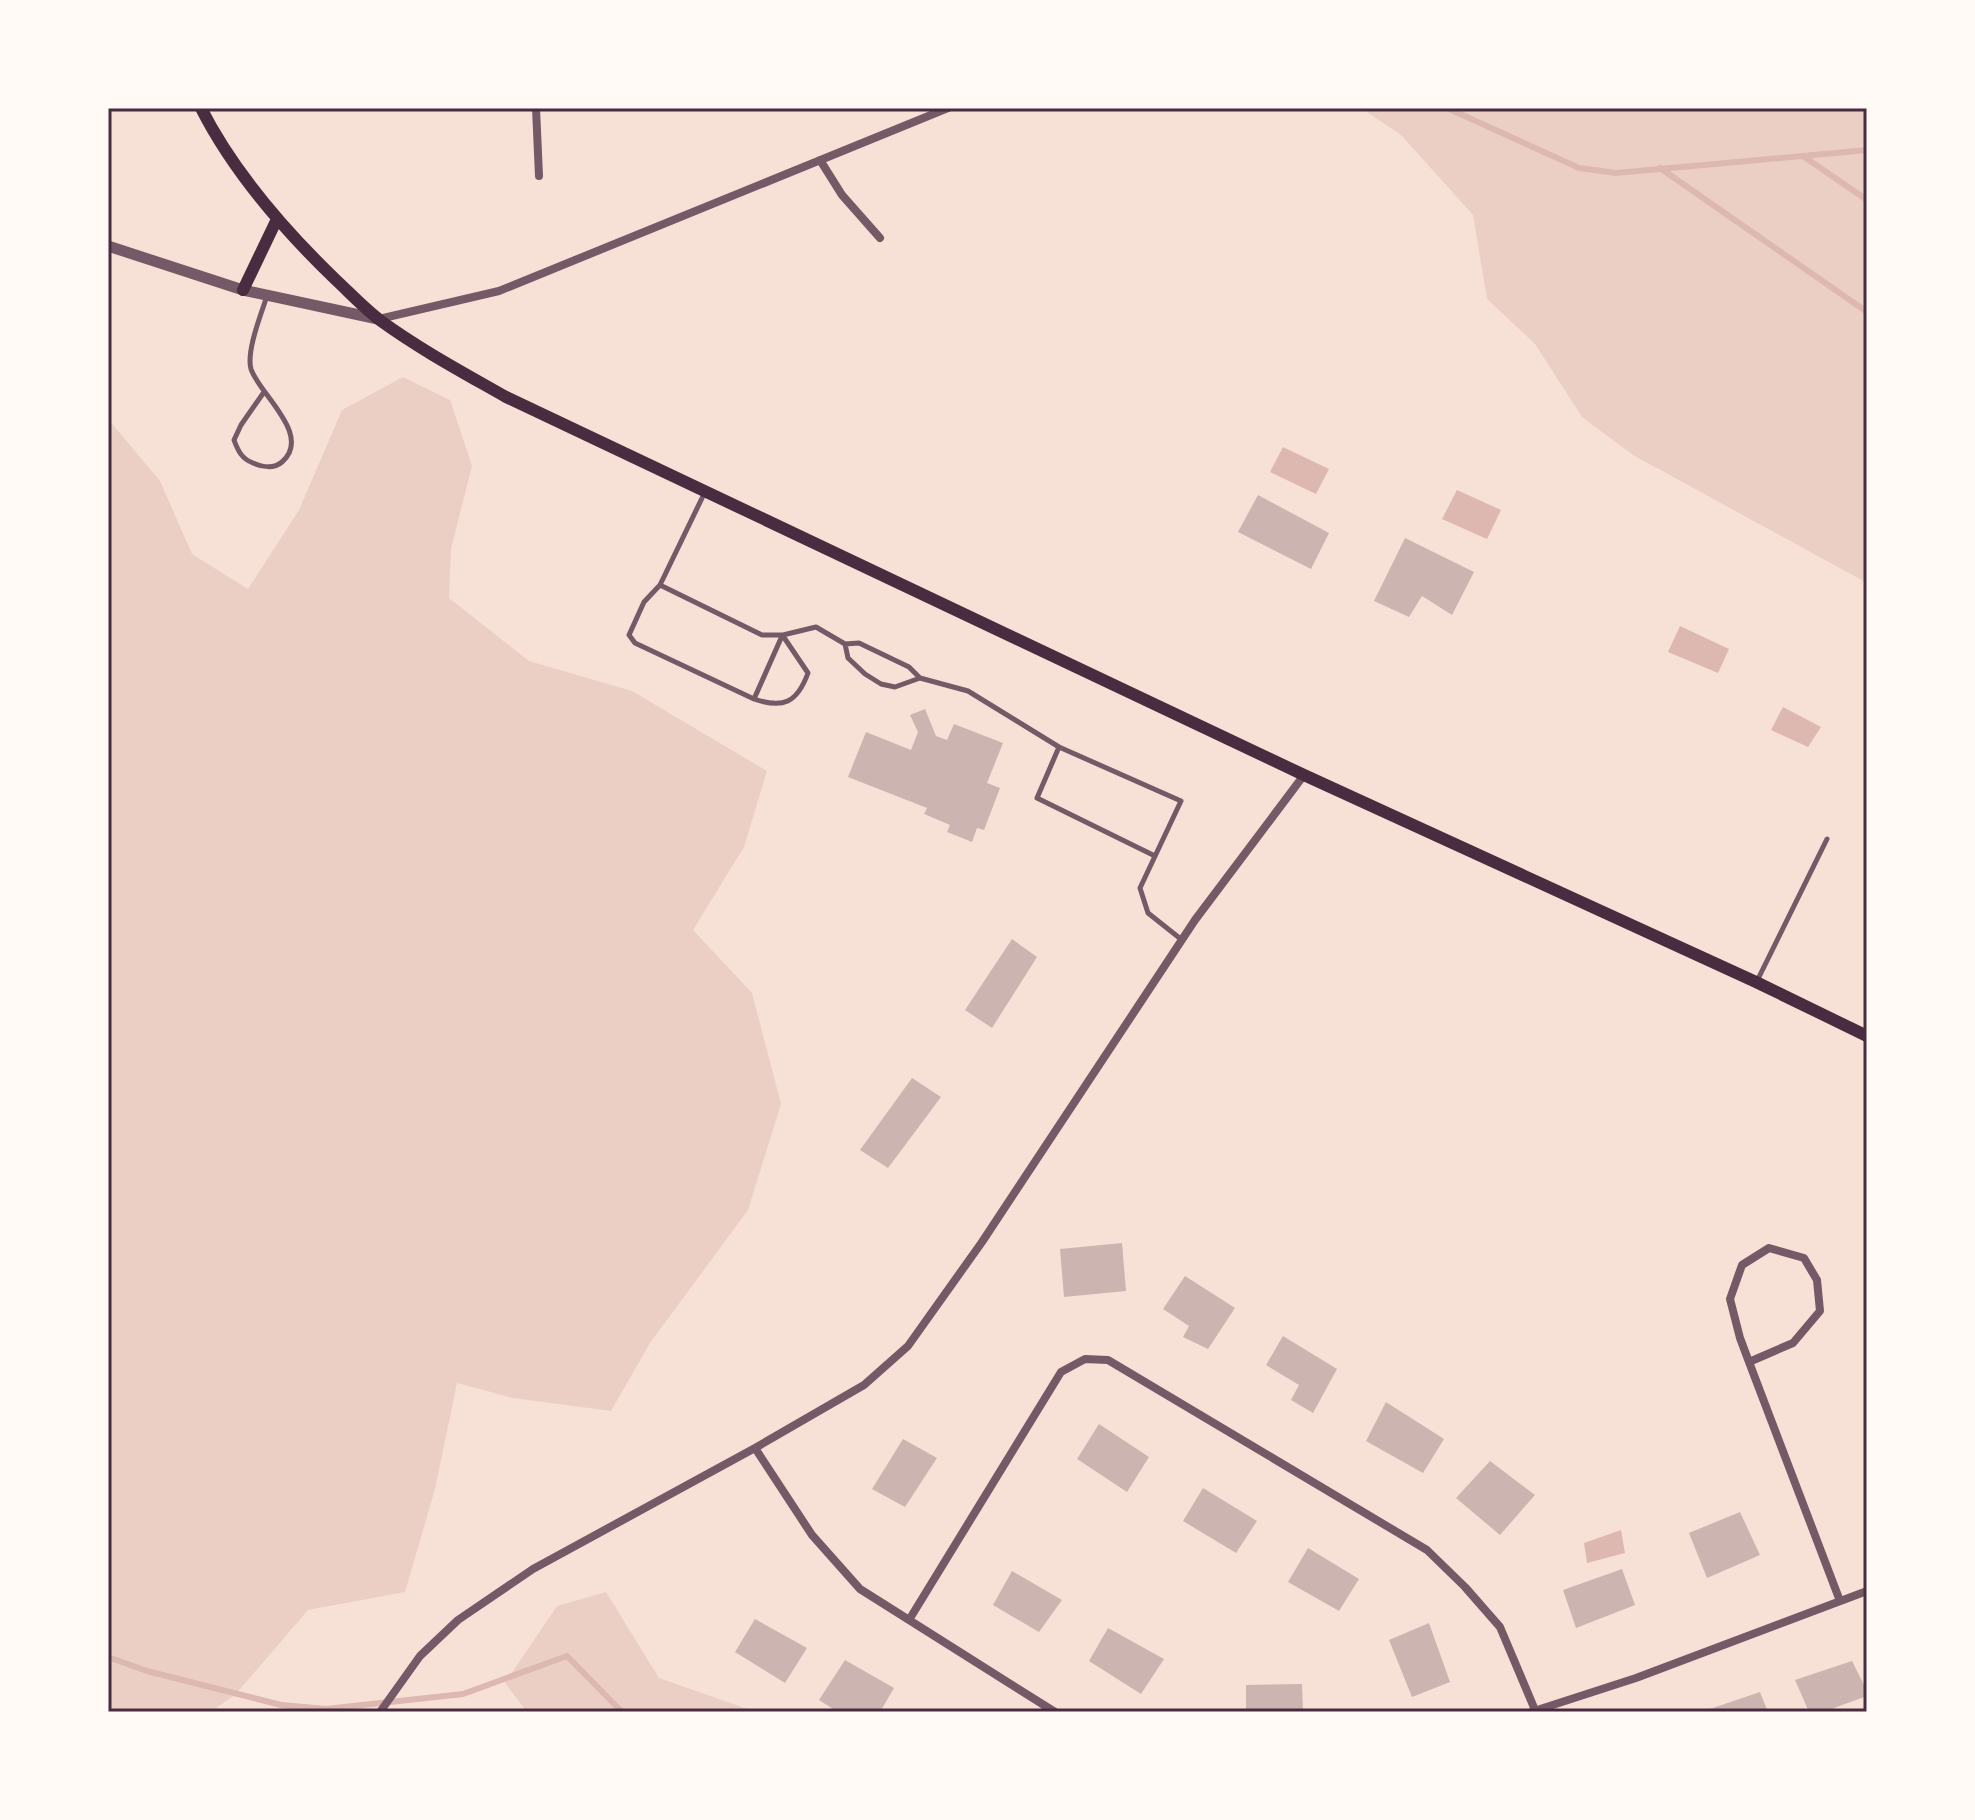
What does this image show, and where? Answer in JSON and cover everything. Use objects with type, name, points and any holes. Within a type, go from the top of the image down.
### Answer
[{"type":"main road","points":[[201,108],[238,168],[277,219],[318,263],[379,319],[427,352],[506,397],[1304,775],[1867,1036]]},
{"type":"main road","points":[[243,290],[277,219]]},
{"type":"street","points":[[536,108],[539,176]]},
{"type":"street","points":[[108,246],[243,290],[379,319],[499,291],[948,108]]},
{"type":"street","points":[[820,160],[842,195],[880,238]]},
{"type":"street","points":[[380,1712],[420,1656],[458,1620],[533,1569],[864,1385],[908,1346],[982,1242],[1182,940],[1304,775]]},
{"type":"street","points":[[1749,1362],[1793,1343],[1820,1311],[1817,1280],[1804,1258],[1769,1248],[1742,1265],[1730,1299],[1740,1338],[1749,1362],[1840,1601]]},
{"type":"street","points":[[909,1620],[1061,1372],[1085,1359],[1108,1360],[1427,1550],[1500,1627],[1533,1711],[1636,1678],[1867,1591]]},
{"type":"street","points":[[755,1448],[812,1535],[860,1589],[1055,1712]]},
{"type":"lane","points":[[264,392],[234,440],[239,453],[251,463],[270,467],[283,462],[291,448],[291,434],[283,416],[264,392],[251,368],[252,348],[267,295]]},
{"type":"lane","points":[[706,491],[660,585],[644,602],[629,635],[635,643],[754,699],[782,705],[792,699],[808,673],[783,635]]},
{"type":"lane","points":[[660,585],[762,635],[783,635],[816,627],[845,644],[859,643],[909,667],[920,678],[968,691],[1059,747],[1181,801],[1140,888],[1148,913],[1182,940]]},
{"type":"lane","points":[[754,699],[783,635]]},
{"type":"lane","points":[[845,644],[848,658],[881,684],[895,687],[920,678]]},
{"type":"lane","points":[[1059,747],[1037,798],[1155,856]]},
{"type":"lane","points":[[1756,982],[1827,839]]},
{"type":"shaded area","points":[[1361,108],[1867,108],[1867,583],[1633,455],[1582,417],[1535,344],[1487,299],[1473,215],[1401,135]]},
{"type":"shaded area","points":[[403,377],[450,400],[472,466],[451,549],[449,598],[529,661],[632,691],[767,771],[744,847],[693,930],[752,993],[781,1104],[748,1210],[650,1343],[611,1411],[513,1398],[457,1383],[435,1489],[405,1592],[308,1610],[235,1695],[210,1712],[108,1712],[108,419],[160,481],[192,554],[248,589],[299,510],[342,410]]},
{"type":"shaded area","points":[[1283,447],[1329,469],[1316,494],[1270,472]]},
{"type":"shaded area","points":[[1457,490],[1501,510],[1487,539],[1442,519]]},
{"type":"shaded area","points":[[1680,626],[1729,649],[1718,673],[1668,652]]},
{"type":"shaded area","points":[[1783,707],[1821,727],[1808,747],[1771,730]]},
{"type":"shaded area","points":[[1621,1530],[1625,1553],[1587,1563],[1584,1543]]},
{"type":"shaded area","points":[[606,1592],[659,1678],[756,1712],[527,1712],[505,1683],[557,1606]]},
{"type":"building","points":[[1258,495],[1329,533],[1311,569],[1238,532]]},
{"type":"building","points":[[1405,538],[1474,572],[1452,615],[1422,596],[1409,617],[1374,601]]},
{"type":"building","points":[[925,709],[936,736],[947,740],[954,724],[1003,743],[987,783],[1000,788],[984,830],[977,828],[972,842],[947,832],[950,825],[924,814],[927,808],[848,777],[866,732],[911,750],[918,732],[910,715]]},
{"type":"building","points":[[1012,939],[1037,957],[992,1028],[965,1010]]},
{"type":"building","points":[[912,1078],[941,1097],[888,1168],[860,1150]]},
{"type":"building","points":[[1122,1243],[1126,1291],[1064,1297],[1060,1249]]},
{"type":"building","points":[[1185,1276],[1235,1308],[1208,1349],[1183,1337],[1189,1326],[1163,1309]]},
{"type":"building","points":[[1283,1336],[1337,1369],[1313,1413],[1291,1400],[1299,1385],[1266,1365]]},
{"type":"building","points":[[1386,1402],[1444,1439],[1423,1473],[1366,1441]]},
{"type":"building","points":[[1099,1424],[1149,1457],[1127,1492],[1077,1459]]},
{"type":"building","points":[[903,1439],[937,1458],[905,1507],[872,1489]]},
{"type":"building","points":[[1490,1461],[1535,1495],[1500,1535],[1456,1498]]},
{"type":"building","points":[[1203,1488],[1257,1521],[1236,1553],[1183,1521]]},
{"type":"building","points":[[1740,1512],[1760,1555],[1707,1578],[1689,1533]]},
{"type":"building","points":[[1308,1548],[1359,1579],[1339,1611],[1288,1582]]},
{"type":"building","points":[[1622,1569],[1635,1605],[1576,1628],[1563,1590]]},
{"type":"building","points":[[1012,1571],[1062,1600],[1039,1632],[993,1605]]},
{"type":"building","points":[[755,1619],[807,1648],[785,1683],[735,1652]]},
{"type":"building","points":[[1429,1623],[1450,1682],[1412,1697],[1389,1640]]},
{"type":"building","points":[[1108,1628],[1164,1659],[1141,1694],[1089,1661]]},
{"type":"building","points":[[845,1660],[894,1688],[880,1712],[838,1712],[819,1700]]},
{"type":"building","points":[[1852,1661],[1867,1696],[1823,1712],[1809,1712],[1795,1680]]},
{"type":"building","points":[[1302,1684],[1303,1712],[1246,1712],[1246,1685]]},
{"type":"building","points":[[1760,1692],[1768,1712],[1704,1712],[1704,1711]]},
{"type":"waterway","points":[[1447,108],[1579,168],[1616,173],[1867,150]]},
{"type":"waterway","points":[[1803,156],[1867,200]]},
{"type":"waterway","points":[[1660,168],[1867,312]]},
{"type":"waterway","points":[[108,1657],[147,1671],[281,1705],[326,1709],[463,1694],[567,1656],[622,1712]]}]
